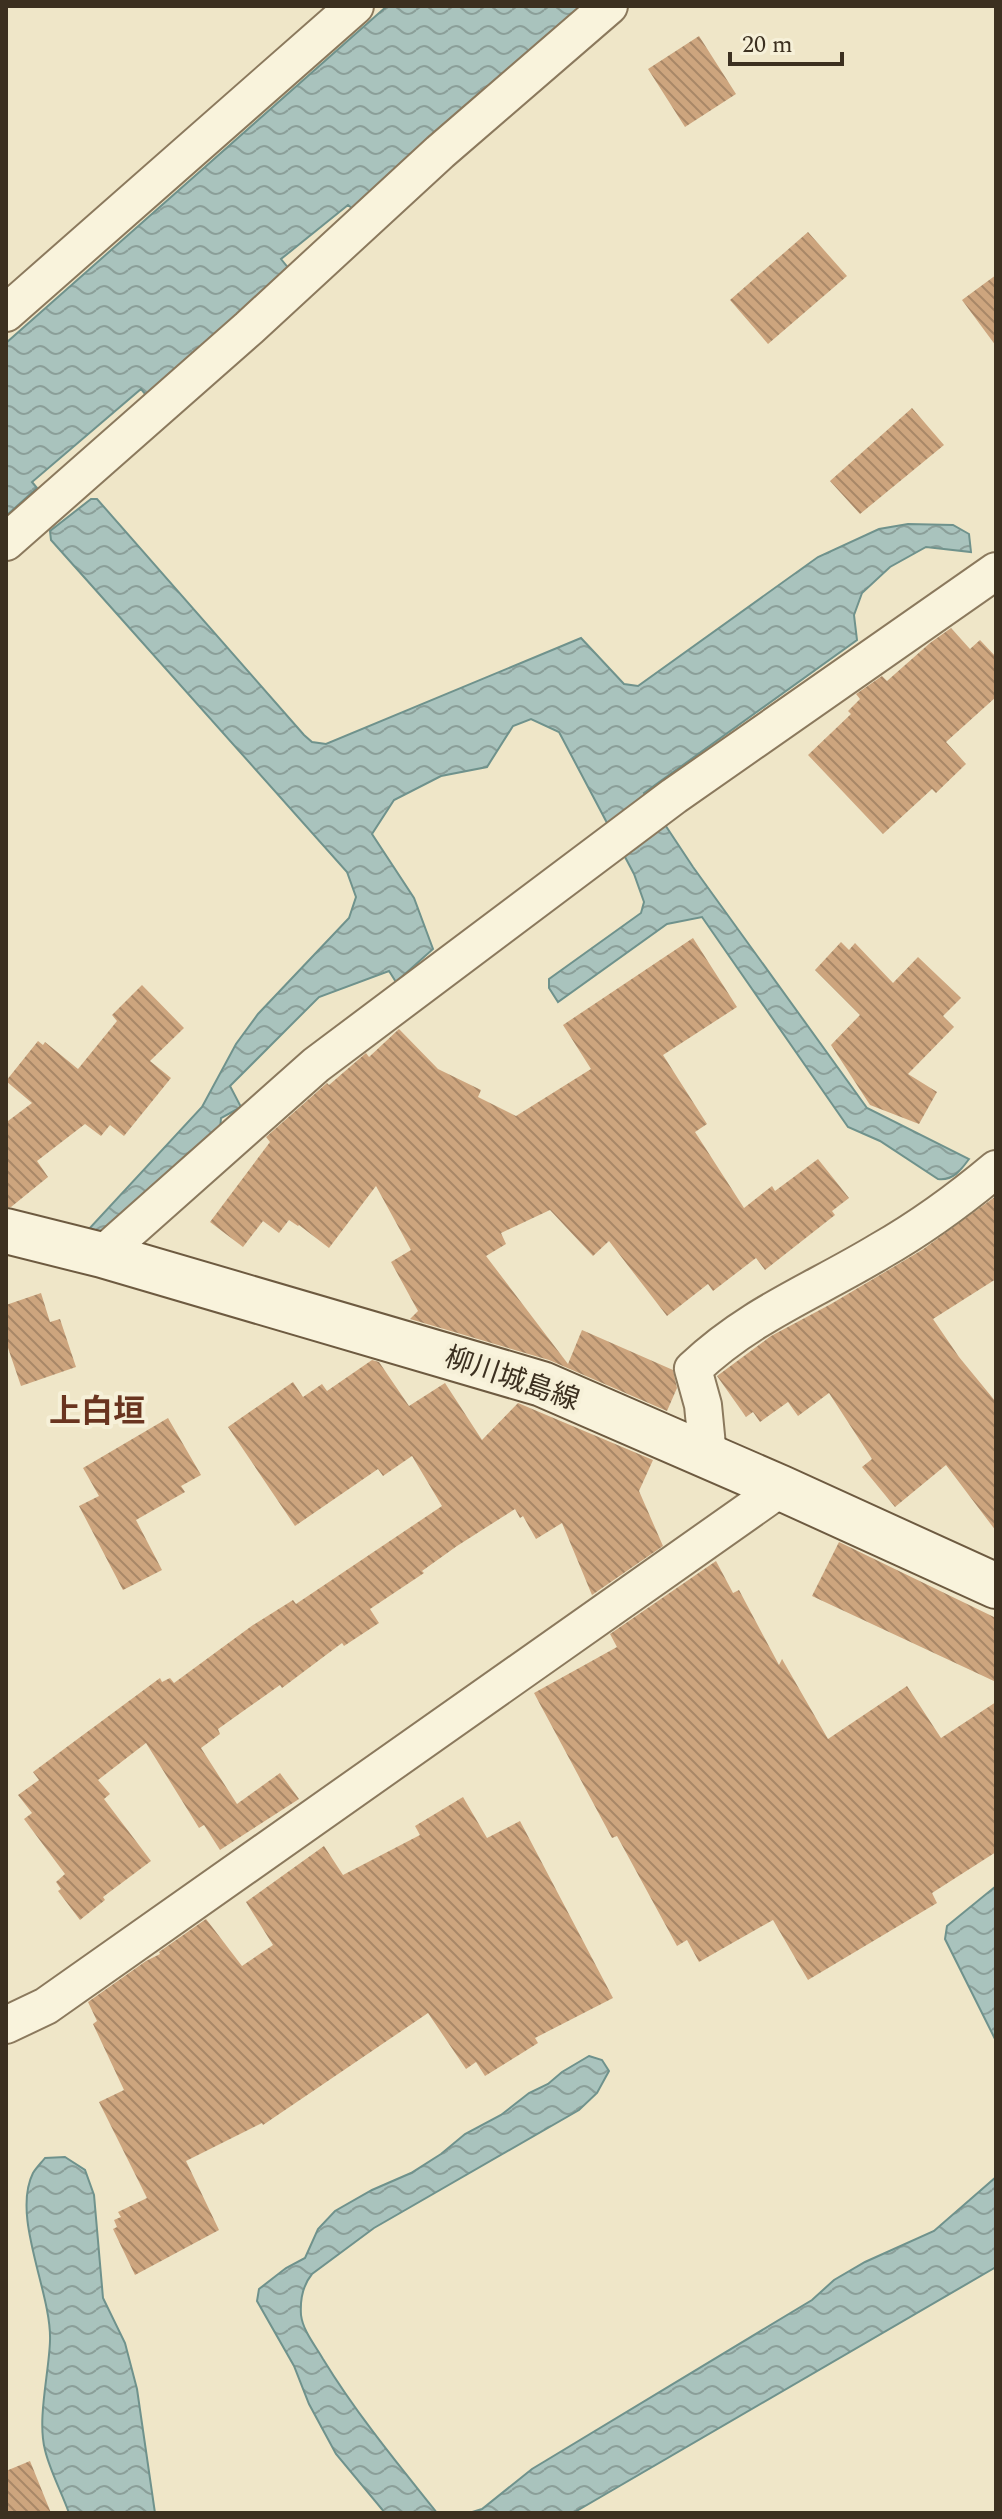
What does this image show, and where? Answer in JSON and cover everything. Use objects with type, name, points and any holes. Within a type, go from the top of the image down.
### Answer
[{"type":"main road","name":"柳川城島線","points":[[6,1231],[102,1255],[542,1384],[996,1586]]},
{"type":"street","points":[[6,313],[355,6]]},
{"type":"street","points":[[6,542],[249,328],[440,152],[609,6]]},
{"type":"street","points":[[102,1255],[316,1065],[674,796],[996,571]]},
{"type":"street","points":[[708,1456],[703,1405],[693,1369],[711,1351],[766,1312],[879,1252],[952,1206],[996,1169]]},
{"type":"street","points":[[6,2025],[46,2006],[781,1488]]},
{"type":"water","points":[[387,6],[585,6],[354,210],[348,205],[281,259],[289,269],[146,395],[141,389],[32,482],[37,488],[6,516],[6,343]]},
{"type":"water","points":[[91,499],[97,499],[304,735],[312,742],[326,744],[581,638],[624,684],[638,686],[818,557],[879,529],[908,524],[953,525],[969,534],[971,552],[926,547],[890,567],[862,593],[854,615],[857,640],[644,793],[693,867],[867,1108],[969,1159],[960,1171],[938,1179],[880,1141],[848,1127],[702,917],[667,924],[558,1002],[549,988],[549,979],[641,913],[644,902],[634,874],[559,732],[531,719],[513,726],[487,767],[441,776],[394,800],[372,834],[414,898],[433,949],[396,982],[389,971],[319,997],[230,1086],[241,1107],[221,1118],[220,1130],[98,1236],[88,1230],[202,1107],[236,1044],[258,1014],[349,918],[356,897],[347,872],[51,540],[50,531]]},
{"type":"water","points":[[996,1886],[996,2041],[945,1939],[947,1926]]},
{"type":"water","points":[[589,2056],[602,2060],[609,2071],[597,2093],[579,2110],[374,2228],[312,2274],[306,2283],[301,2315],[310,2338],[363,2418],[437,2513],[385,2513],[336,2454],[309,2404],[294,2366],[257,2301],[259,2289],[305,2258],[318,2229],[335,2211],[411,2173],[465,2134],[501,2115],[529,2093]]},
{"type":"water","points":[[65,2157],[85,2170],[94,2195],[103,2298],[125,2343],[137,2389],[155,2513],[69,2513],[45,2450],[42,2424],[49,2322],[29,2233],[27,2191],[33,2173],[45,2158]]},
{"type":"water","points":[[996,2177],[996,2267],[573,2513],[469,2513],[482,2509],[532,2469],[812,2300],[834,2280],[865,2262],[934,2231]]},
{"type":"building","points":[[699,36],[736,94],[685,127],[648,69]]},
{"type":"building","points":[[808,232],[847,276],[768,344],[730,300]]},
{"type":"building","points":[[996,275],[996,346],[962,300]]},
{"type":"building","points":[[912,408],[944,445],[860,514],[830,481]]},
{"type":"building","points":[[951,628],[970,649],[980,640],[996,657],[996,697],[946,742],[966,764],[936,793],[932,789],[883,834],[808,755],[851,714],[848,711],[860,699],[856,694],[882,676],[887,681]]},
{"type":"building","points":[[693,938],[737,1007],[663,1055],[707,1124],[695,1132],[744,1208],[772,1186],[775,1191],[818,1159],[849,1198],[832,1211],[835,1215],[765,1270],[756,1258],[713,1291],[708,1284],[667,1316],[609,1241],[593,1256],[550,1210],[501,1233],[506,1244],[486,1256],[568,1364],[582,1330],[673,1370],[677,1388],[667,1411],[549,1360],[410,1319],[418,1311],[391,1262],[411,1250],[376,1186],[329,1248],[289,1220],[279,1233],[263,1221],[243,1247],[210,1222],[270,1142],[266,1137],[327,1083],[329,1085],[366,1053],[369,1057],[399,1029],[438,1069],[481,1090],[478,1097],[516,1116],[591,1069],[563,1025]]},
{"type":"building","points":[[841,942],[849,950],[855,943],[893,983],[918,957],[961,998],[943,1016],[954,1027],[908,1074],[937,1092],[919,1124],[870,1105],[831,1045],[860,1015],[815,970]]},
{"type":"building","points":[[142,985],[184,1028],[150,1061],[171,1078],[124,1136],[110,1125],[101,1136],[85,1124],[37,1161],[48,1177],[11,1207],[6,1207],[6,1119],[8,1121],[32,1103],[6,1081],[38,1041],[43,1045],[45,1042],[78,1069],[117,1021],[112,1015]]},
{"type":"building","points":[[996,1196],[996,1279],[933,1319],[996,1402],[996,1531],[946,1465],[895,1507],[862,1467],[872,1459],[829,1393],[798,1416],[788,1402],[760,1422],[753,1412],[746,1417],[717,1376],[771,1336],[922,1250]]},
{"type":"building","points":[[41,1293],[50,1322],[60,1319],[76,1367],[21,1386],[6,1342],[6,1305]]},
{"type":"building","points":[[372,1360],[379,1362],[409,1406],[445,1383],[482,1440],[518,1403],[653,1460],[639,1491],[663,1546],[592,1595],[562,1523],[536,1539],[523,1516],[520,1518],[515,1509],[457,1546],[422,1571],[424,1573],[370,1609],[379,1623],[344,1646],[342,1643],[282,1688],[280,1685],[218,1729],[220,1734],[201,1748],[237,1804],[280,1773],[299,1799],[220,1850],[204,1825],[199,1828],[146,1743],[98,1780],[110,1794],[104,1799],[151,1861],[103,1897],[105,1900],[80,1920],[58,1891],[61,1889],[56,1882],[65,1874],[24,1819],[32,1813],[18,1795],[39,1780],[33,1772],[160,1678],[162,1682],[170,1678],[174,1683],[253,1625],[293,1600],[296,1604],[442,1506],[412,1456],[383,1476],[378,1469],[295,1526],[228,1427],[293,1382],[303,1397],[322,1384],[327,1391]]},
{"type":"building","points":[[168,1418],[201,1475],[181,1486],[185,1492],[136,1520],[162,1570],[123,1590],[79,1506],[99,1496],[83,1468]]},
{"type":"building","points":[[839,1542],[996,1618],[996,1682],[812,1596]]},
{"type":"building","points":[[716,1561],[733,1593],[739,1590],[779,1665],[782,1659],[828,1739],[907,1686],[941,1738],[996,1702],[996,1852],[932,1893],[937,1903],[808,1980],[773,1920],[699,1962],[687,1940],[677,1946],[617,1836],[612,1838],[534,1693],[617,1647],[610,1634]]},
{"type":"building","points":[[463,1797],[487,1838],[520,1821],[613,1998],[535,2038],[538,2043],[485,2076],[476,2062],[466,2069],[428,2013],[263,2125],[186,2161],[219,2230],[135,2275],[113,2229],[117,2227],[114,2220],[121,2217],[118,2212],[147,2198],[99,2102],[124,2090],[93,2024],[97,2021],[88,2002],[206,1919],[242,1966],[273,1945],[246,1902],[324,1846],[343,1875],[420,1835],[415,1826]]},
{"type":"building","points":[[30,2461],[51,2513],[6,2513],[6,2471]]},
{"type":"district","name":"上白垣","points":[[97,1412]]}]
